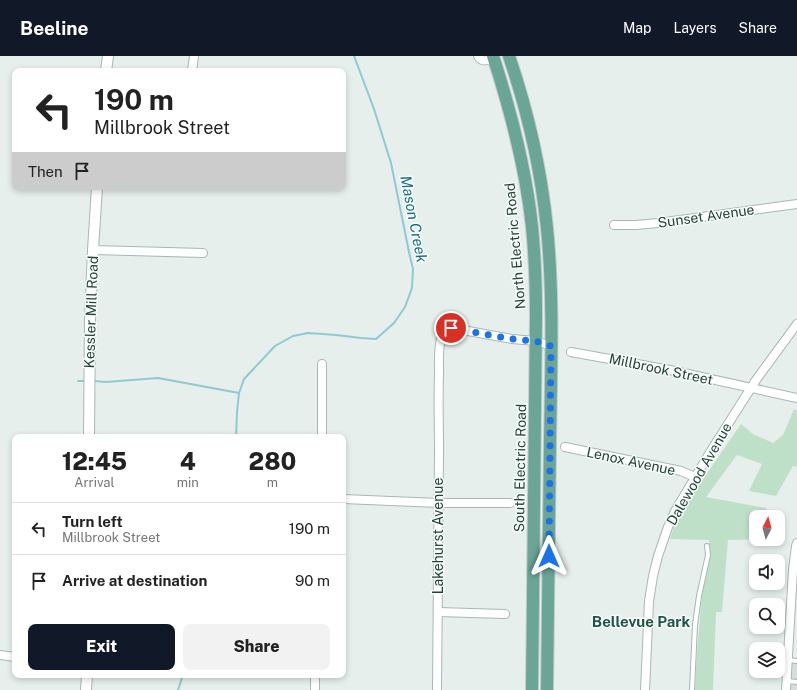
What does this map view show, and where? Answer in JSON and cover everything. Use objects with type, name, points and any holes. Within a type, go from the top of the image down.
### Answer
[{"type":"main road","points":[[509,56],[523,100],[537,159],[544,200],[549,254],[551,346],[548,690]]},
{"type":"main road","name":"North Electric Road","points":[[496,57],[516,133],[524,171],[536,283],[536,341]]},
{"type":"main road","name":"South Electric Road","points":[[532,690],[536,341]]},
{"type":"street","points":[[106,68],[108,56]]},
{"type":"street","points":[[192,68],[194,56]]},
{"type":"street","points":[[478,56],[481,60],[485,61],[496,57]]},
{"type":"street","name":"Kessler Mill Road","points":[[89,434],[90,320],[97,190]]},
{"type":"street","name":"Sunset Avenue","points":[[614,225],[658,223],[797,204]]},
{"type":"street","points":[[93,250],[203,253]]},
{"type":"street","name":"Dalewood Avenue","points":[[645,690],[649,601],[656,562],[668,526],[708,454],[751,388],[797,324]]},
{"type":"street","name":"Lakehurst Avenue","points":[[437,690],[439,348],[441,338],[446,330],[451,328],[512,339],[536,341]]},
{"type":"street","points":[[536,341],[551,346]]},
{"type":"street","name":"Millbrook Street","points":[[572,352],[670,370],[797,398]]},
{"type":"street","points":[[322,364],[322,434]]},
{"type":"street","name":"Lenox Avenue","points":[[565,447],[681,471],[695,477]]},
{"type":"street","points":[[346,499],[439,504],[510,503]]},
{"type":"street","points":[[786,690],[788,660],[793,629],[792,591],[797,543]]},
{"type":"street","points":[[438,612],[505,614]]},
{"type":"street","points":[[0,655],[12,657]]},
{"type":"street","points":[[86,690],[87,678]]},
{"type":"street","points":[[315,678],[315,690]]},
{"type":"lane","points":[[692,690],[697,610],[702,576],[708,555],[708,546]]},
{"type":"lane","points":[[788,660],[797,661]]},
{"type":"lane","points":[[786,681],[797,682]]},
{"type":"shaded area","points":[[792,657],[797,658],[797,690],[790,690]]},
{"type":"green space","points":[[794,409],[797,411],[797,467],[793,466],[776,496],[749,491],[762,464],[737,455],[706,497],[766,508],[766,510],[749,510],[749,540],[728,540],[722,612],[716,612],[713,690],[695,690],[702,596],[708,565],[709,540],[670,539],[677,517],[741,424],[753,434],[773,443],[783,435]]},
{"type":"waterway","name":"Mason Creek","points":[[236,434],[239,393],[244,379],[275,346],[293,336],[308,333],[376,339],[394,323],[405,307],[412,288],[413,269],[391,163],[374,109],[354,56]]},
{"type":"waterway","points":[[94,381],[106,382],[158,378],[239,393]]},
{"type":"waterway","points":[[78,381],[87,381]]},
{"type":"waterway","name":"Mason Creek","points":[[178,690],[182,678]]},
{"type":"district","name":"Bellevue Park","points":[[641,621]]},
{"type":"route","points":[[451,328],[512,339],[536,341],[551,346],[549,556]]}]
